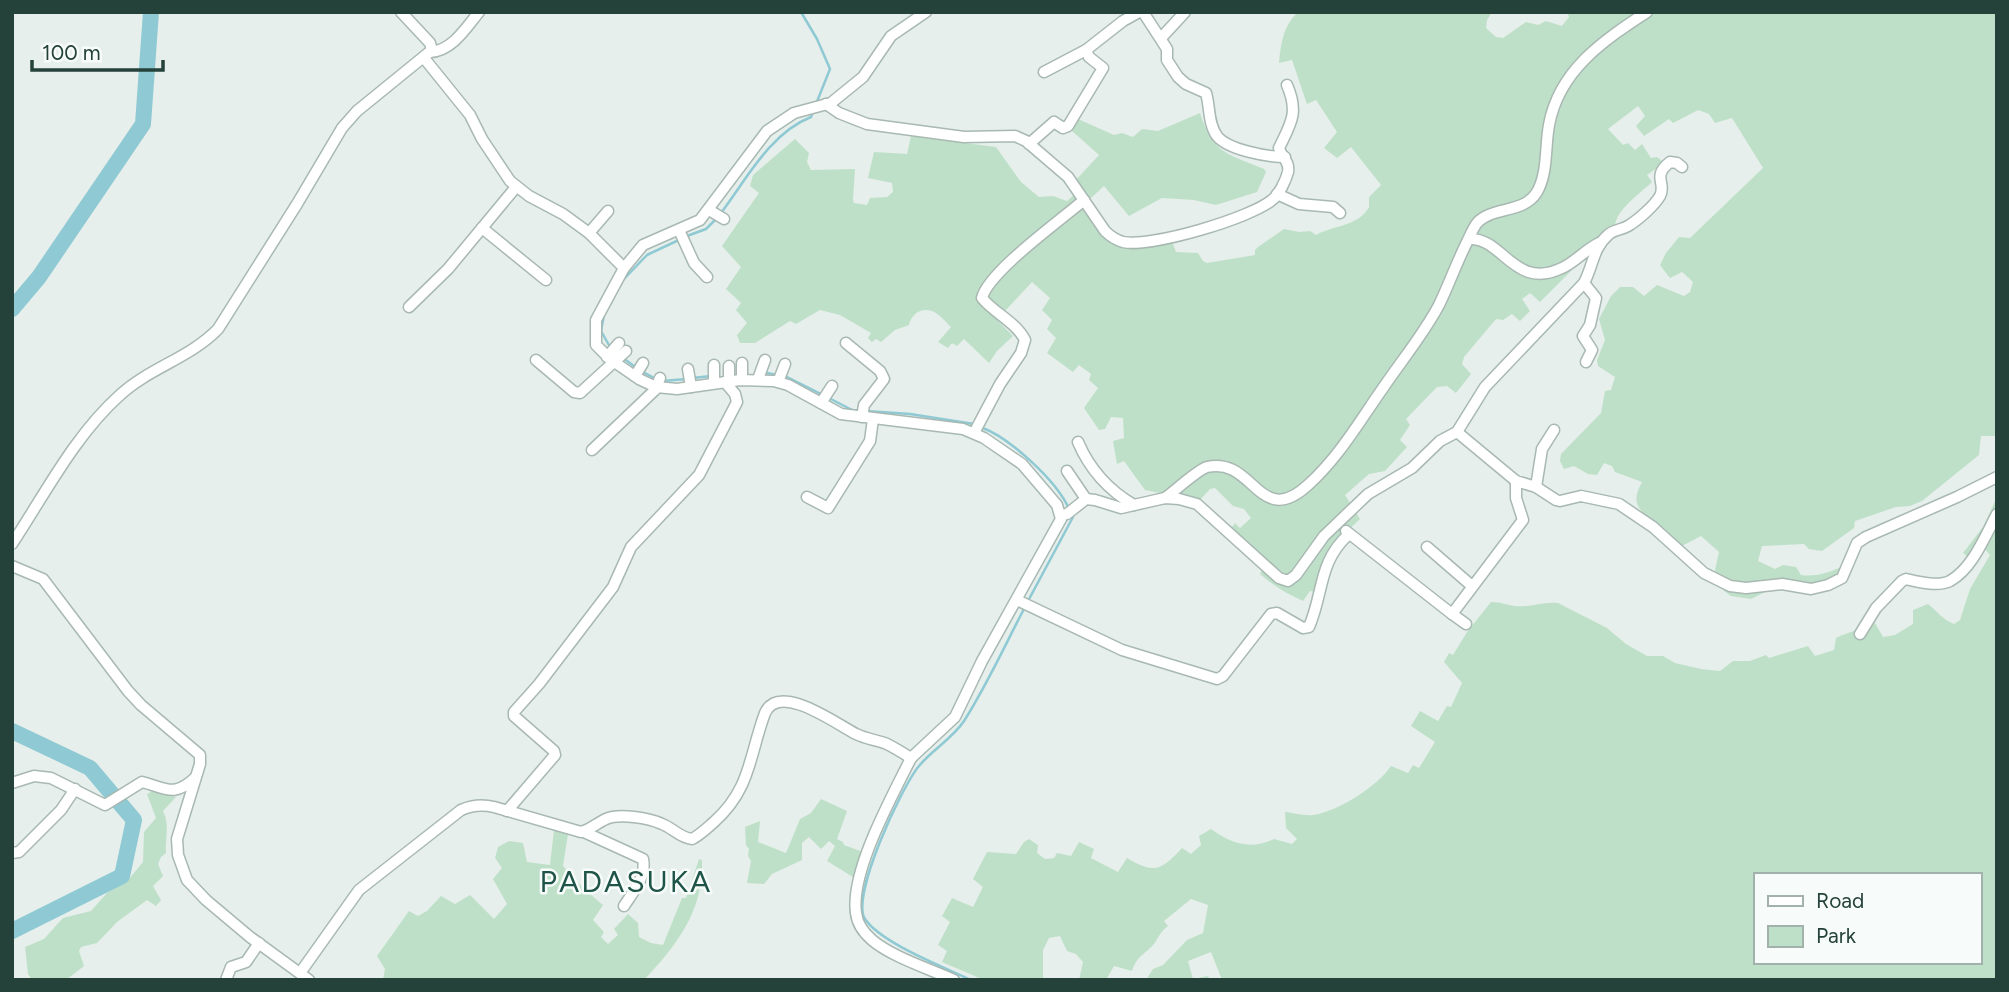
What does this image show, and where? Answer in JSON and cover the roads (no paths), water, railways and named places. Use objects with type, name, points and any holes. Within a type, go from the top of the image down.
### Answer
[{"type":"street","points":[[401,12],[430,43],[432,47],[427,55]]},
{"type":"street","points":[[12,544],[84,434],[118,396],[133,384],[205,342],[218,329],[342,128],[356,111],[427,55],[451,43],[479,12]]},
{"type":"street","points":[[926,12],[891,36],[863,77],[823,104],[807,108],[767,131],[740,164],[717,215],[693,224],[681,236],[643,245],[624,268],[620,286],[609,303],[596,345],[617,353],[658,383],[677,389],[690,378],[762,370],[782,373],[826,394],[841,414],[866,413],[954,427],[977,427],[1022,464],[1057,505],[1068,512]]},
{"type":"street","points":[[1044,72],[1086,50],[1122,21],[1141,12],[1167,48],[1167,60],[1178,77],[1186,84],[1206,93],[1210,121],[1217,136],[1230,145],[1275,157],[1285,157]]},
{"type":"street","points":[[1161,38],[1185,12]]},
{"type":"street","points":[[1165,498],[1204,467],[1219,466],[1235,471],[1276,500],[1288,500],[1306,487],[1329,464],[1426,328],[1478,222],[1516,208],[1535,195],[1541,184],[1549,122],[1569,78],[1584,57],[1647,12]]},
{"type":"street","points":[[1029,144],[1054,122],[1065,128],[1103,68],[1089,57],[1086,50]]},
{"type":"street","points":[[427,55],[471,115],[482,139],[516,187],[563,214],[589,233],[624,268]]},
{"type":"street","points":[[823,104],[867,124],[964,137],[1015,136],[1029,144],[1068,177],[1105,231],[1125,243],[1163,239],[1219,224],[1272,201],[1288,173],[1288,165],[1279,148],[1293,120],[1294,109],[1287,85]]},
{"type":"street","points":[[954,980],[873,941],[858,923],[856,891],[872,840],[911,758],[955,717],[982,661],[1068,512],[1086,499],[1121,508],[1165,498],[1197,504],[1284,581],[1288,581],[1296,575],[1324,537],[1367,494],[1412,468],[1440,441],[1457,432],[1470,407],[1494,377],[1584,283],[1593,266],[1595,250],[1601,242],[1610,233],[1627,226],[1661,194],[1659,179],[1663,168],[1670,162],[1682,167]]},
{"type":"street","points":[[409,307],[448,269],[516,187]]},
{"type":"street","points":[[1277,194],[1299,204],[1333,207],[1340,213]]},
{"type":"street","points":[[977,427],[1000,384],[1021,353],[1025,340],[1008,320],[986,303],[982,294],[994,276],[1084,200]]},
{"type":"street","points":[[589,233],[608,211]]},
{"type":"street","points":[[482,228],[546,280]]},
{"type":"street","points":[[681,236],[694,263],[707,277]]},
{"type":"street","points":[[1469,239],[1477,239],[1506,260],[1528,272],[1541,275],[1564,268],[1585,250],[1601,242]]},
{"type":"street","points":[[1584,283],[1596,298],[1590,325],[1583,336],[1592,350],[1586,362]]},
{"type":"street","points":[[807,497],[828,508],[870,441],[866,413],[883,383],[883,377],[880,371],[846,343]]},
{"type":"street","points":[[536,360],[580,393],[617,353]]},
{"type":"street","points":[[507,811],[555,755],[554,751],[514,716],[514,712],[539,684],[613,587],[631,547],[699,475],[737,402],[722,374]]},
{"type":"street","points":[[592,450],[658,383]]},
{"type":"street","points":[[1536,487],[1542,449],[1554,430]]},
{"type":"street","points":[[1457,432],[1516,481],[1536,487],[1560,501],[1581,496],[1619,504],[1653,527],[1704,573],[1730,586],[1746,588],[1782,584],[1811,589],[1828,586],[1842,578],[1857,543],[1866,537],[1997,477]]},
{"type":"street","points":[[1078,442],[1087,461],[1100,478],[1134,505]]},
{"type":"street","points":[[1068,471],[1086,499]]},
{"type":"street","points":[[1452,614],[1523,520],[1516,498],[1516,481]]},
{"type":"street","points":[[1860,634],[1876,608],[1902,580],[1949,582],[1970,562],[1997,514]]},
{"type":"street","points":[[1339,524],[1466,624]]},
{"type":"street","points":[[1018,600],[1122,650],[1217,679],[1223,676],[1271,614],[1277,613],[1303,628],[1309,627],[1329,558],[1335,547],[1349,534]]},
{"type":"street","points":[[1427,547],[1472,586]]},
{"type":"street","points":[[12,566],[43,579],[128,691],[200,755],[200,764],[177,839],[184,874],[192,887],[206,900],[258,943],[304,976],[348,904],[373,878],[461,810],[486,805],[576,832],[584,832],[643,859],[645,863],[641,881],[624,906]]},
{"type":"street","points":[[584,832],[616,816],[659,822],[683,837],[696,838],[725,812],[737,797],[751,766],[765,713],[773,703],[811,708],[837,721],[853,733],[888,745],[911,758]]},
{"type":"street","points":[[12,783],[42,776],[75,789],[104,805],[142,782],[158,789],[176,791],[195,778]]},
{"type":"street","points":[[12,853],[19,852],[61,810],[75,789]]},
{"type":"street","points":[[226,980],[231,967],[246,962],[258,943]]},
{"type":"waterway","points":[[12,309],[39,277],[143,124],[151,12]]},
{"type":"waterway","points":[[801,12],[830,69],[816,104]]},
{"type":"waterway","points":[[721,213],[771,146],[796,124],[811,117],[813,111]]},
{"type":"waterway","points":[[687,236],[706,229],[717,218]]},
{"type":"waterway","points":[[622,281],[647,255],[681,239]]},
{"type":"waterway","points":[[604,315],[601,331],[610,347]]},
{"type":"waterway","points":[[623,358],[638,369]]},
{"type":"waterway","points":[[643,372],[656,379]]},
{"type":"waterway","points":[[762,372],[777,375]]},
{"type":"waterway","points":[[783,375],[821,394]]},
{"type":"waterway","points":[[693,378],[711,376]]},
{"type":"waterway","points":[[662,381],[687,379]]},
{"type":"waterway","points":[[827,397],[859,411]]},
{"type":"waterway","points":[[866,411],[910,414],[974,424]]},
{"type":"waterway","points":[[980,427],[1004,440],[1030,461],[1054,486],[1069,509]]},
{"type":"waterway","points":[[1028,601],[1072,515]]},
{"type":"waterway","points":[[971,980],[914,954],[885,937],[865,919],[862,907],[871,866],[901,795],[924,760],[964,721],[1025,607]]},
{"type":"waterway","points":[[12,731],[90,768],[134,820],[122,876],[12,931]]},
{"type":"district","name":"PADASUKA","points":[[626,881]]}]
